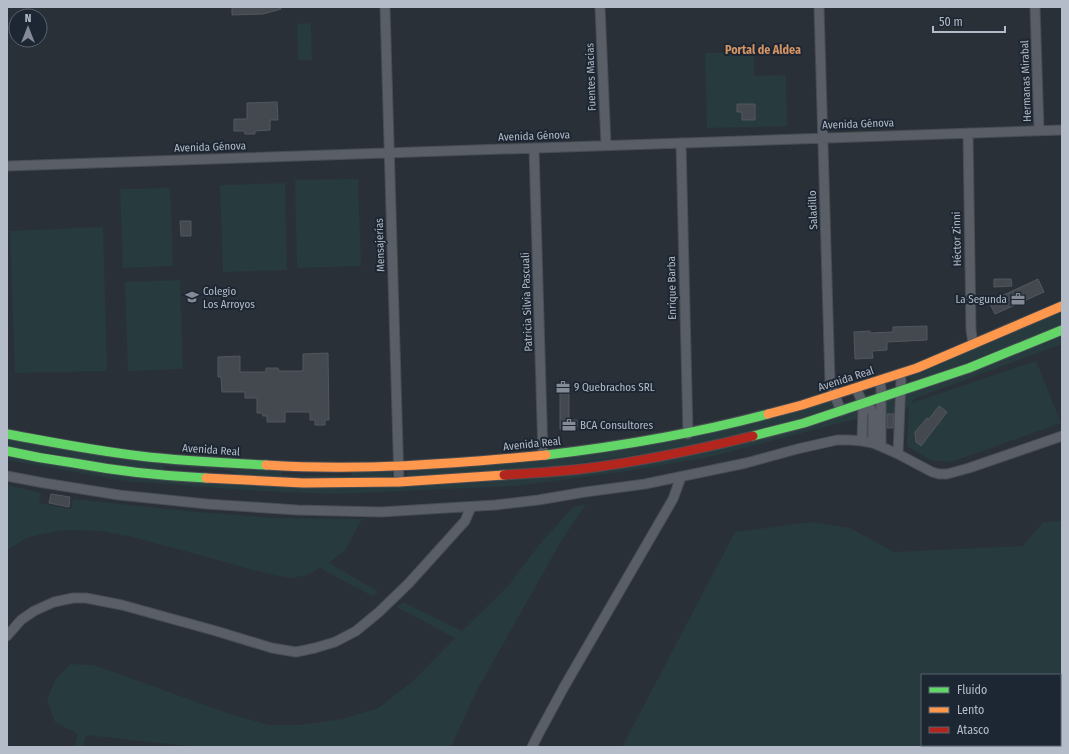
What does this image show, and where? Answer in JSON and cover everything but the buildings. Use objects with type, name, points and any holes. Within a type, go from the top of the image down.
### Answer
[{"type":"main road","name":"Avenida Real","points":[[7,434],[108,451],[202,462],[297,466],[378,467],[449,464],[543,455],[688,434],[789,409],[879,381],[930,363],[1062,306]]},
{"type":"main road","points":[[7,451],[28,456],[108,469],[181,477],[303,484],[399,482],[580,469],[635,461],[733,442],[804,423],[969,368],[1062,330]]},
{"type":"street","name":"Mensajerías","points":[[385,7],[399,482]]},
{"type":"street","name":"Fuentes Macias","points":[[600,7],[606,145]]},
{"type":"street","name":"Saladillo","points":[[819,7],[830,383],[841,411]]},
{"type":"street","name":"Hermanas Mirabal","points":[[1035,7],[1039,130]]},
{"type":"street","name":"Avenida Génova","points":[[7,166],[1062,130]]},
{"type":"street","name":"Héctor Zinni","points":[[968,133],[971,330],[973,344]]},
{"type":"street","name":"Enrique Barba","points":[[681,143],[688,434]]},
{"type":"street","name":"Patricia Silvia Pascuali","points":[[534,148],[543,455]]},
{"type":"street","points":[[898,454],[901,391],[901,380],[899,374]]},
{"type":"street","points":[[877,445],[881,398],[879,381]]},
{"type":"street","points":[[856,388],[863,404],[862,441]]},
{"type":"street","points":[[863,404],[873,414],[877,445]]},
{"type":"street","points":[[7,476],[44,484],[119,495],[222,505],[297,510],[381,512],[471,507],[538,500],[645,484],[746,463],[837,440],[862,441],[877,445],[932,472],[947,474],[969,468],[1062,436]]},
{"type":"street","points":[[532,747],[564,687],[674,499],[681,477]]},
{"type":"street","points":[[7,636],[21,620],[34,611],[54,602],[73,598],[86,598],[122,604],[272,648],[296,652],[316,648],[335,642],[356,631],[379,612],[409,583],[465,521],[471,507]]},
{"type":"green space","points":[[311,23],[312,60],[298,60],[297,24]]},
{"type":"green space","points":[[754,52],[754,76],[786,75],[787,126],[707,128],[705,53]]},
{"type":"green space","points":[[358,179],[361,266],[297,268],[295,180]]},
{"type":"green space","points":[[285,183],[287,270],[223,272],[220,185]]},
{"type":"green space","points":[[170,188],[173,266],[123,268],[120,189]]},
{"type":"green space","points":[[103,227],[107,371],[15,373],[10,231]]},
{"type":"green space","points":[[180,280],[183,369],[128,371],[125,282]]},
{"type":"green space","points":[[1062,310],[1062,327],[1022,344],[911,381],[909,377]]},
{"type":"green space","points":[[1062,330],[1062,344],[916,398],[911,403],[1036,361],[1061,423],[951,462],[930,460],[907,446],[909,405],[904,410],[904,415],[894,416],[894,414],[883,414],[876,418],[856,419],[709,457],[628,471],[515,486],[332,494],[261,491],[125,481],[7,460],[7,451],[181,477],[474,478],[733,441]]},
{"type":"green space","points":[[830,401],[834,405],[833,408],[803,421],[614,462],[407,477],[407,472],[549,459]]},
{"type":"green space","points":[[7,437],[282,469],[281,475],[351,476],[352,470],[392,472],[392,476],[390,478],[235,476],[234,471],[164,466],[163,471],[7,447]]},
{"type":"green space","points":[[7,485],[41,493],[39,503],[71,509],[73,499],[273,518],[362,519],[345,550],[329,563],[379,592],[372,596],[320,568],[307,575],[291,578],[269,574],[133,537],[100,531],[63,530],[28,537],[7,550]]},
{"type":"green space","points":[[586,504],[560,543],[476,692],[451,747],[197,747],[86,735],[83,747],[75,747],[78,734],[55,722],[47,700],[55,680],[71,664],[94,665],[227,713],[269,725],[300,725],[342,719],[378,708],[411,683],[455,638],[397,607],[403,602],[462,631],[509,585],[539,545],[573,507]]},
{"type":"green space","points":[[1062,521],[1062,747],[622,747],[735,532],[813,522],[850,528],[894,552],[1023,546],[1043,522]]},
{"type":"traffic: fast","points":[[753,436],[804,423],[969,368],[1062,330]]},
{"type":"traffic: fast","points":[[546,455],[657,439],[712,428],[768,414]]},
{"type":"traffic: fast","points":[[7,434],[90,449],[140,456],[187,461],[266,465]]},
{"type":"traffic: fast","points":[[7,451],[123,471],[206,478]]},
{"type":"traffic: slow","points":[[768,414],[802,405],[917,368],[1062,306]]},
{"type":"traffic: slow","points":[[266,465],[301,467],[406,466],[546,455]]},
{"type":"traffic: slow","points":[[206,478],[303,483],[399,482],[504,475]]},
{"type":"traffic: jam","points":[[504,475],[571,470],[624,463],[689,451],[753,436]]},
{"type":"place","name":"Colegio Los Arroyos","points":[[192,297]]},
{"type":"place","name":"La Segunda","points":[[1018,299]]},
{"type":"place","name":"9 Quebrachos SRL","points":[[563,387]]},
{"type":"place","name":"BCA Consultores","points":[[569,425]]},
{"type":"district","name":"Portal de Aldea","points":[[763,50]]}]
